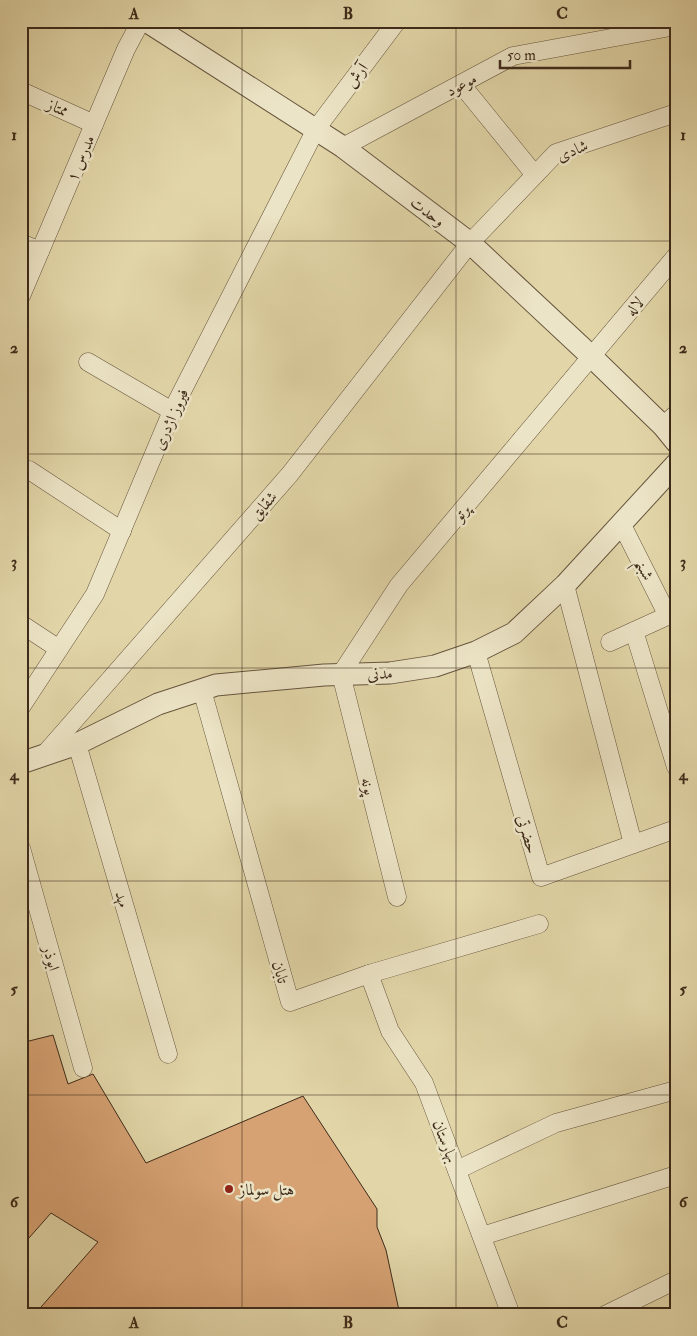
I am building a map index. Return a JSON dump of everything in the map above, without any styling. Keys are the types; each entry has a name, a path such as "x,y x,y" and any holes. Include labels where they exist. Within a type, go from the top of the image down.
{"street":[{"name":"مدرس ۱","path":"21,296 126,49 141,21"},
{"name":"وحدت","path":"146,21 344,147 470,243 592,357 669,420 676,442"},
{"name":"آرش","path":"316,130 397,21"},
{"name":"موعود","path":"344,147 513,56 631,28 676,26"},
{"path":"461,84 535,175"},
{"name":"ممتاز","path":"21,91 94,124"},
{"name":"شادی","path":"470,243 556,153 676,113"},
{"name":"فیروز اژدری","path":"21,706 95,594 172,411 316,130"},
{"path":"21,243 40,251"},
{"name":"شقایق","path":"43,756 290,474 470,243"},
{"name":"لاله","path":"592,357 676,256"},
{"name":"پرتو","path":"341,674 399,585 592,357"},
{"path":"88,362 172,411"},
{"name":"مدنی","path":"21,763 77,744 158,704 216,685 341,674 390,673 435,666 476,652 514,633 565,585 676,464"},
{"path":"29,470 122,531"},
{"name":"شبنم","path":"622,523 672,614"},
{"path":"565,585 633,844"},
{"path":"610,642 672,614"},
{"path":"21,624 59,649"},
{"path":"634,631 676,767"},
{"name":"حضرتی","path":"476,652 541,877 676,829"},
{"name":"پونه","path":"341,674 398,897"},
{"name":"تابان","path":"202,690 290,1002 369,974 539,924"},
{"name":"مهد","path":"77,744 168,1054"},
{"name":"ابوذر","path":"21,848 83,1068"},
{"name":"بهارستان","path":"369,974 390,1031 424,1083 511,1315"},
{"path":"457,1170 556,1123 676,1090"},
{"path":"482,1236 676,1175"},
{"path":"605,1315 676,1280"}],"building":[{"name":"هتل سولماز","path":"53,1035 68,1084 93,1074 146,1163 303,1096 377,1209 377,1227 386,1250 400,1315 34,1315 98,1242 51,1213 21,1247 21,1043"}],"place":[{"name":"هتل سولماز","path":"229,1189"}]}
